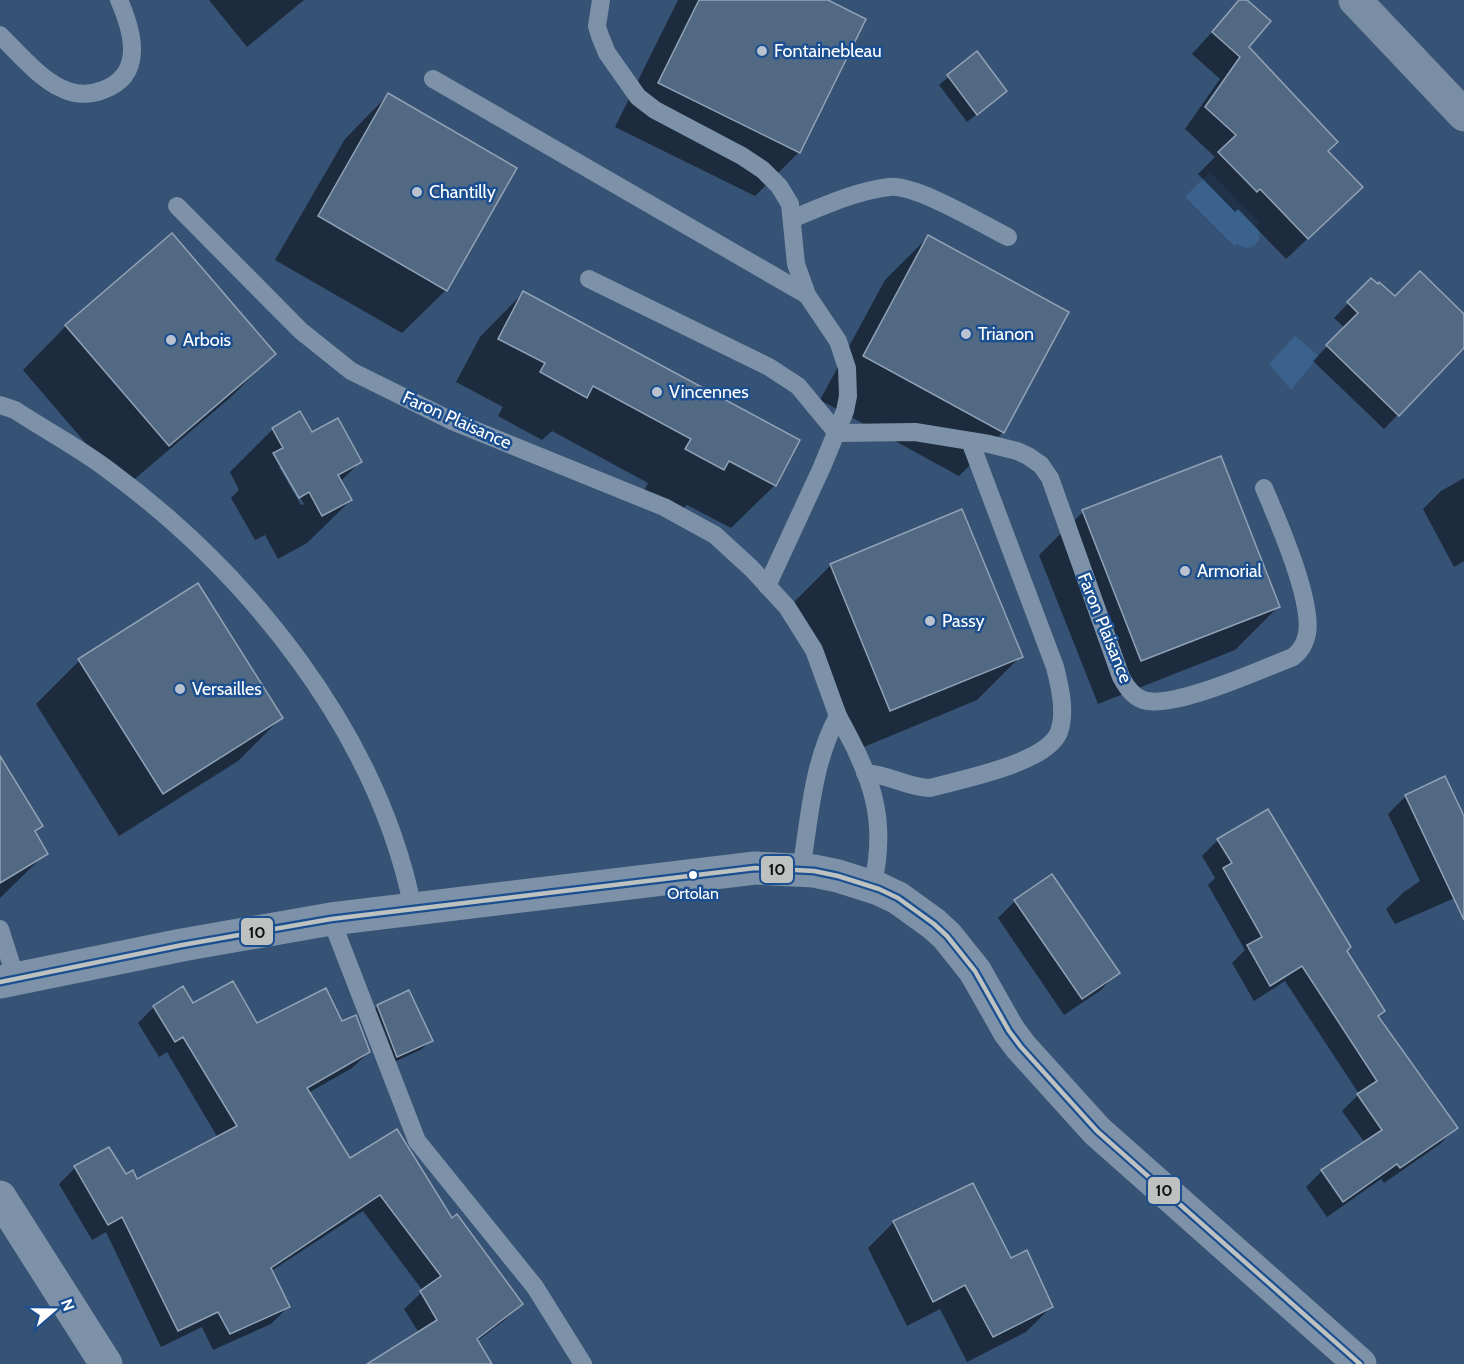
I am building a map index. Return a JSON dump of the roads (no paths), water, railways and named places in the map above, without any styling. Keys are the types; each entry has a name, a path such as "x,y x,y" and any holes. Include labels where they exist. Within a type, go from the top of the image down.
{"main road":[{"path":"1354,0 1464,115"}],"street":[{"path":"8,980 182,945 331,919 755,868 801,870 838,876 872,887 907,904 947,936 975,970 1009,1031 1021,1047 1097,1131 1360,1364"},
{"path":"0,1197 106,1364"}],"lane":[{"path":"0,35 60,88 73,93 97,93 119,84 127,75 131,64 131,36 128,20 119,0"},
{"path":"601,0 597,26 600,36 607,53 638,97 655,110 742,156 772,177 784,194 792,219 796,264 807,295 838,341 847,368 848,396 837,433 768,586"},
{"path":"434,79 807,295"},
{"path":"792,219 851,196 890,187 911,189 1008,237"},
{"name":"Faron Plaisance","path":"177,206 301,331 351,371 452,421 664,507 715,535 751,568 786,607 814,650 838,716 874,795 878,813 877,867 872,887"},
{"path":"589,279 769,367 798,386 837,433"},
{"path":"0,405 15,410 106,468 153,505 198,545 250,601 306,667 344,727 380,804 407,880 413,909"},
{"name":"Faron Plaisance","path":"837,433 915,432 1017,451 1034,459 1046,471 1121,676 1129,690 1136,696 1149,701 1158,702 1195,694 1293,657 1303,647 1307,632 1305,603 1289,550 1264,488"},
{"path":"865,773 896,778 921,788 930,788 995,771 1031,757 1043,751 1059,732 1061,704 1055,667 970,441"},
{"path":"801,870 816,771 838,716"},
{"path":"331,919 417,1141 535,1287 583,1364"},
{"path":"0,928 8,980"}],"water":[{"path":"1210,172 1259,223 1256,226 1260,232 1259,241 1249,248 1237,243 1234,246 1185,197"},
{"path":"1295,336 1319,356 1291,390 1269,364"}],"place":[{"name":"Fontainebleau","path":"762,51"},
{"name":"Chantilly","path":"417,192"},
{"name":"Trianon","path":"966,334"},
{"name":"Arbois","path":"171,340"},
{"name":"Vincennes","path":"657,392"},
{"name":"Armorial","path":"1185,571"},
{"name":"Passy","path":"930,621"},
{"name":"Versailles","path":"180,689"},
{"name":"Ortolan","path":"693,875"}]}
